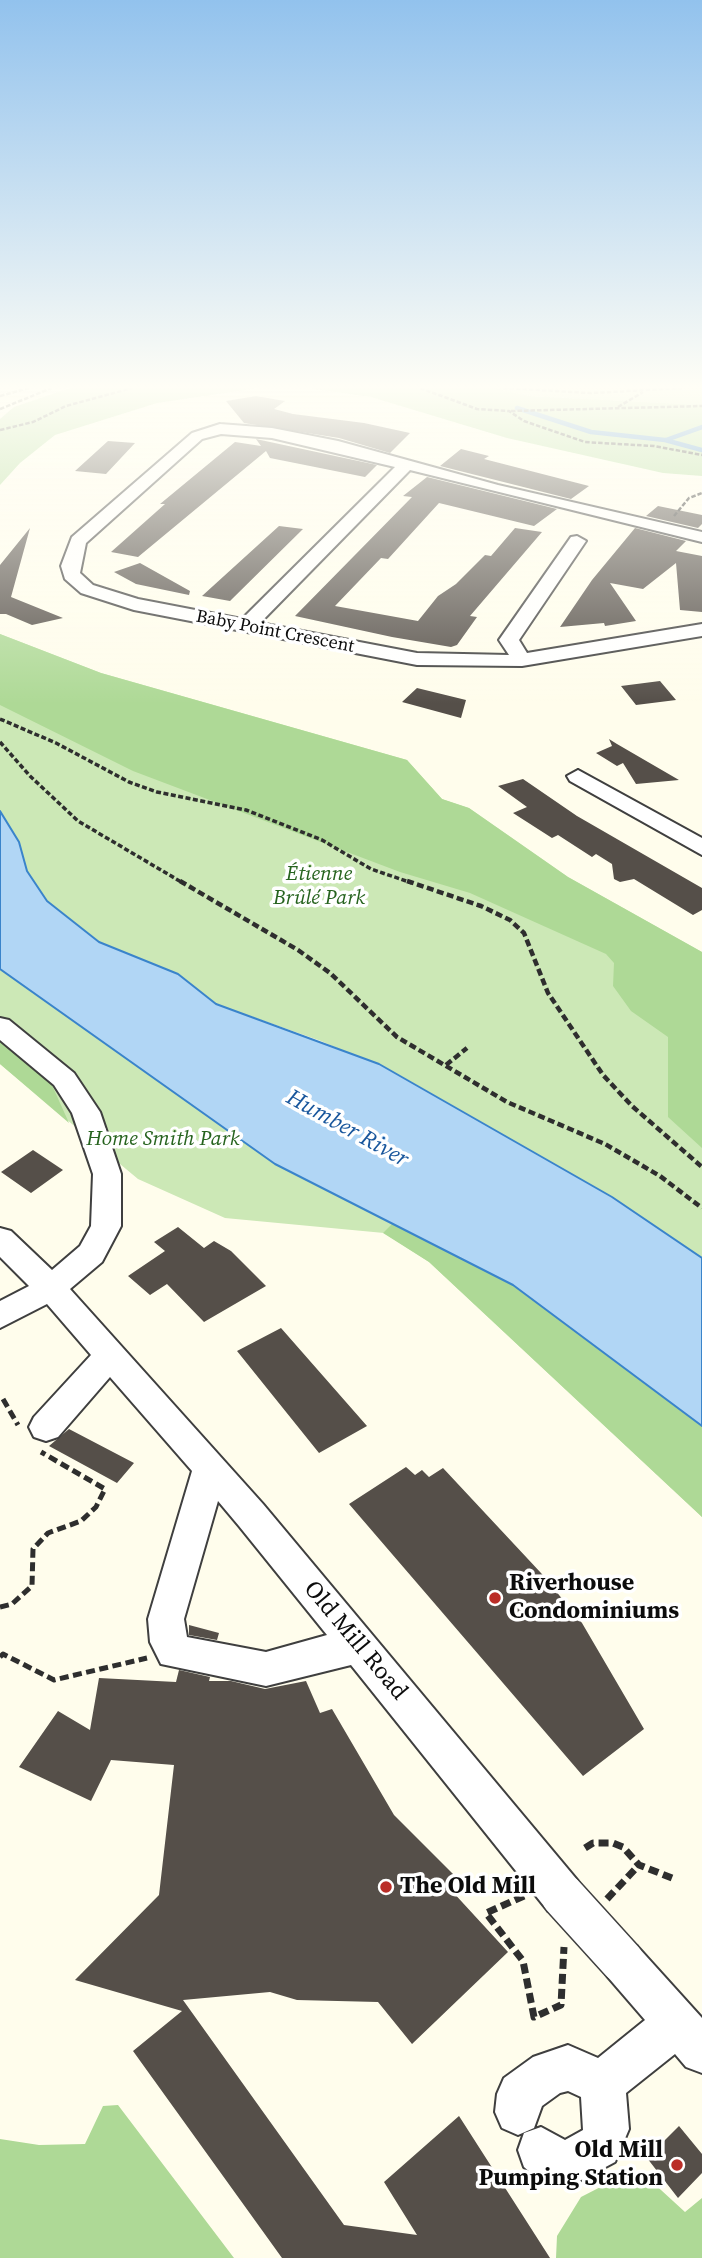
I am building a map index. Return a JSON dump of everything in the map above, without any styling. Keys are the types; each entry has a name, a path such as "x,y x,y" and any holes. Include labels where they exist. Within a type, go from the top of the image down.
{"street":[{"name":"Baby Point Crescent","path":"132,493 78,541 72,554 71,575 87,589 107,597 245,627 417,659 495,662 522,660 702,630"},
{"path":"245,627 378,493"},
{"path":"514,493 702,537"},
{"path":"522,660 509,640 578,541"},
{"path":"578,776 700,844"},
{"path":"0,1026 64,1079 86,1112 107,1174 108,1202 106,1226 91,1254 81,1266 51,1288 0,1316"},
{"name":"Old Mill Road","path":"0,1239 51,1288 210,1467 360,1647 566,1908 622,1961 689,2037"},
{"path":"35,1437 110,1356"},
{"path":"210,1467 166,1619 169,1642 174,1652 266,1670 331,1651 360,1647"},
{"path":"603,2083 689,2037"},
{"path":"518,2112 520,2094 549,2073 568,2068 603,2083"},
{"path":"541,2150 556,2163 570,2164 599,2146 606,2129 603,2083"}],"path":[{"path":"671,520 690,499 701,493"},
{"path":"0,719 56,743 129,782 157,792 246,810 322,840 371,869 506,917 524,933 548,993 603,1075 632,1106 702,1167"},
{"path":"0,741 30,776 78,821 298,950 330,972 386,1028 507,1102 605,1144 660,1177 702,1208"},
{"path":"446,1065 467,1048"},
{"path":"0,1606 12,1604 32,1586 33,1549 48,1533 80,1521 96,1507 106,1489 35,1437 3,1399"},
{"path":"0,1657 3,1654 54,1680 174,1652"},
{"path":"585,1848 593,1843 613,1843 623,1847 639,1866 672,1878"},
{"path":"566,1908 561,2005 534,2017 523,1961 486,1913 566,1908 639,1866"}],"green space":[{"name":"Étienne Brûlé Park","path":"0,634 101,673 407,760 442,799 469,808 568,877 702,952 702,1258 612,1197 401,1076 321,1041 216,1004 188,981 100,942 47,901 27,871 19,842 0,811"},
{"path":"0,634 101,673 407,760 442,799 469,808 568,877 702,952 702,1148 668,1117 668,1037 631,1011 613,986 614,963 606,954 470,893 400,872 133,771 0,705"},
{"name":"Home Smith Park","path":"0,969 275,1164 315,1182 426,1241 702,1426 702,1517 429,1262 384,1233 225,1218 138,1179 0,1064"},
{"path":"0,1034 51,1083 69,1123 0,1064"},
{"path":"392,1224 513,1285 702,1426 702,1517 429,1262 383,1233"},
{"path":"118,2105 234,2258 0,2258 0,2139 39,2145 85,2144 103,2106"},
{"path":"620,2177 649,2179 685,2212 702,2198 702,2258 556,2258 557,2236 581,2197"}],"water":[{"name":"Humber River","path":"0,811 19,842 27,871 47,901 99,942 178,974 216,1004 379,1064 612,1197 702,1258 702,1426 513,1285 275,1164 0,969"}],"building":[{"path":"173,493 215,493 138,557 111,552 165,504 160,504"},
{"path":"406,493 494,493 557,509 534,526 439,503 388,559 381,558 335,606 418,621 438,596 456,584 485,555 491,556 515,528 542,532 470,616 477,617 457,645 451,647 392,637 295,616 412,497 403,496"},
{"path":"549,493 579,493 571,499"},
{"path":"658,506 702,515 702,524 698,528 646,516"},
{"path":"279,526 303,529 230,601 202,596"},
{"path":"30,528 11,597 63,618 32,625 0,614 0,565"},
{"path":"635,528 686,541 676,551 702,556 702,612 680,610 676,563 643,589 610,583 636,621 605,626 604,623 560,627 592,580"},
{"path":"140,563 190,591 189,595 136,584 114,572"},
{"path":"660,681 676,700 636,705 621,686"},
{"path":"417,688 466,700 461,718 402,702"},
{"path":"609,739 679,780 636,784 623,763 617,766 596,753 612,746"},
{"path":"523,779 577,816 702,888 702,910 693,915 634,879 620,882 614,879 612,864 596,854 592,857 558,835 552,838 513,813 527,807 498,786"},
{"path":"33,1150 63,1170 31,1193 1,1172"},
{"path":"178,1227 204,1248 214,1241 231,1251 266,1286 204,1322 167,1284 150,1295 128,1276 165,1251 154,1242"},
{"path":"281,1328 367,1426 319,1453 237,1351"},
{"path":"69,1429 134,1463 117,1483 49,1446"},
{"name":"Riverhouse Condominiums","path":"406,1467 415,1475 422,1470 429,1477 443,1468 541,1573 582,1623 644,1729 583,1776 349,1504"},
{"path":"189,1625 219,1633 217,1640 189,1635"},
{"path":"179,1670 210,1677 209,1681 231,1681 265,1689 306,1681 320,1713 332,1709 394,1815 461,1882 451,1890 508,1952 412,2044 378,2002 297,2000 270,1992 183,2000 344,2225 417,2235 384,2182 459,2116 550,2258 282,2258 133,2051 182,2011 75,1980 159,1895 174,1765 111,1760 91,1801 19,1767 58,1711 90,1730 99,1678 176,1682"},
{"name":"Old Mill Pumping Station","path":"679,2126 702,2154 702,2173 678,2198 647,2158"}],"place":[{"name":"Riverhouse Condominiums","path":"495,1598"},
{"name":"The Old Mill","path":"386,1887"},
{"name":"Old Mill Pumping Station","path":"677,2165"}]}
